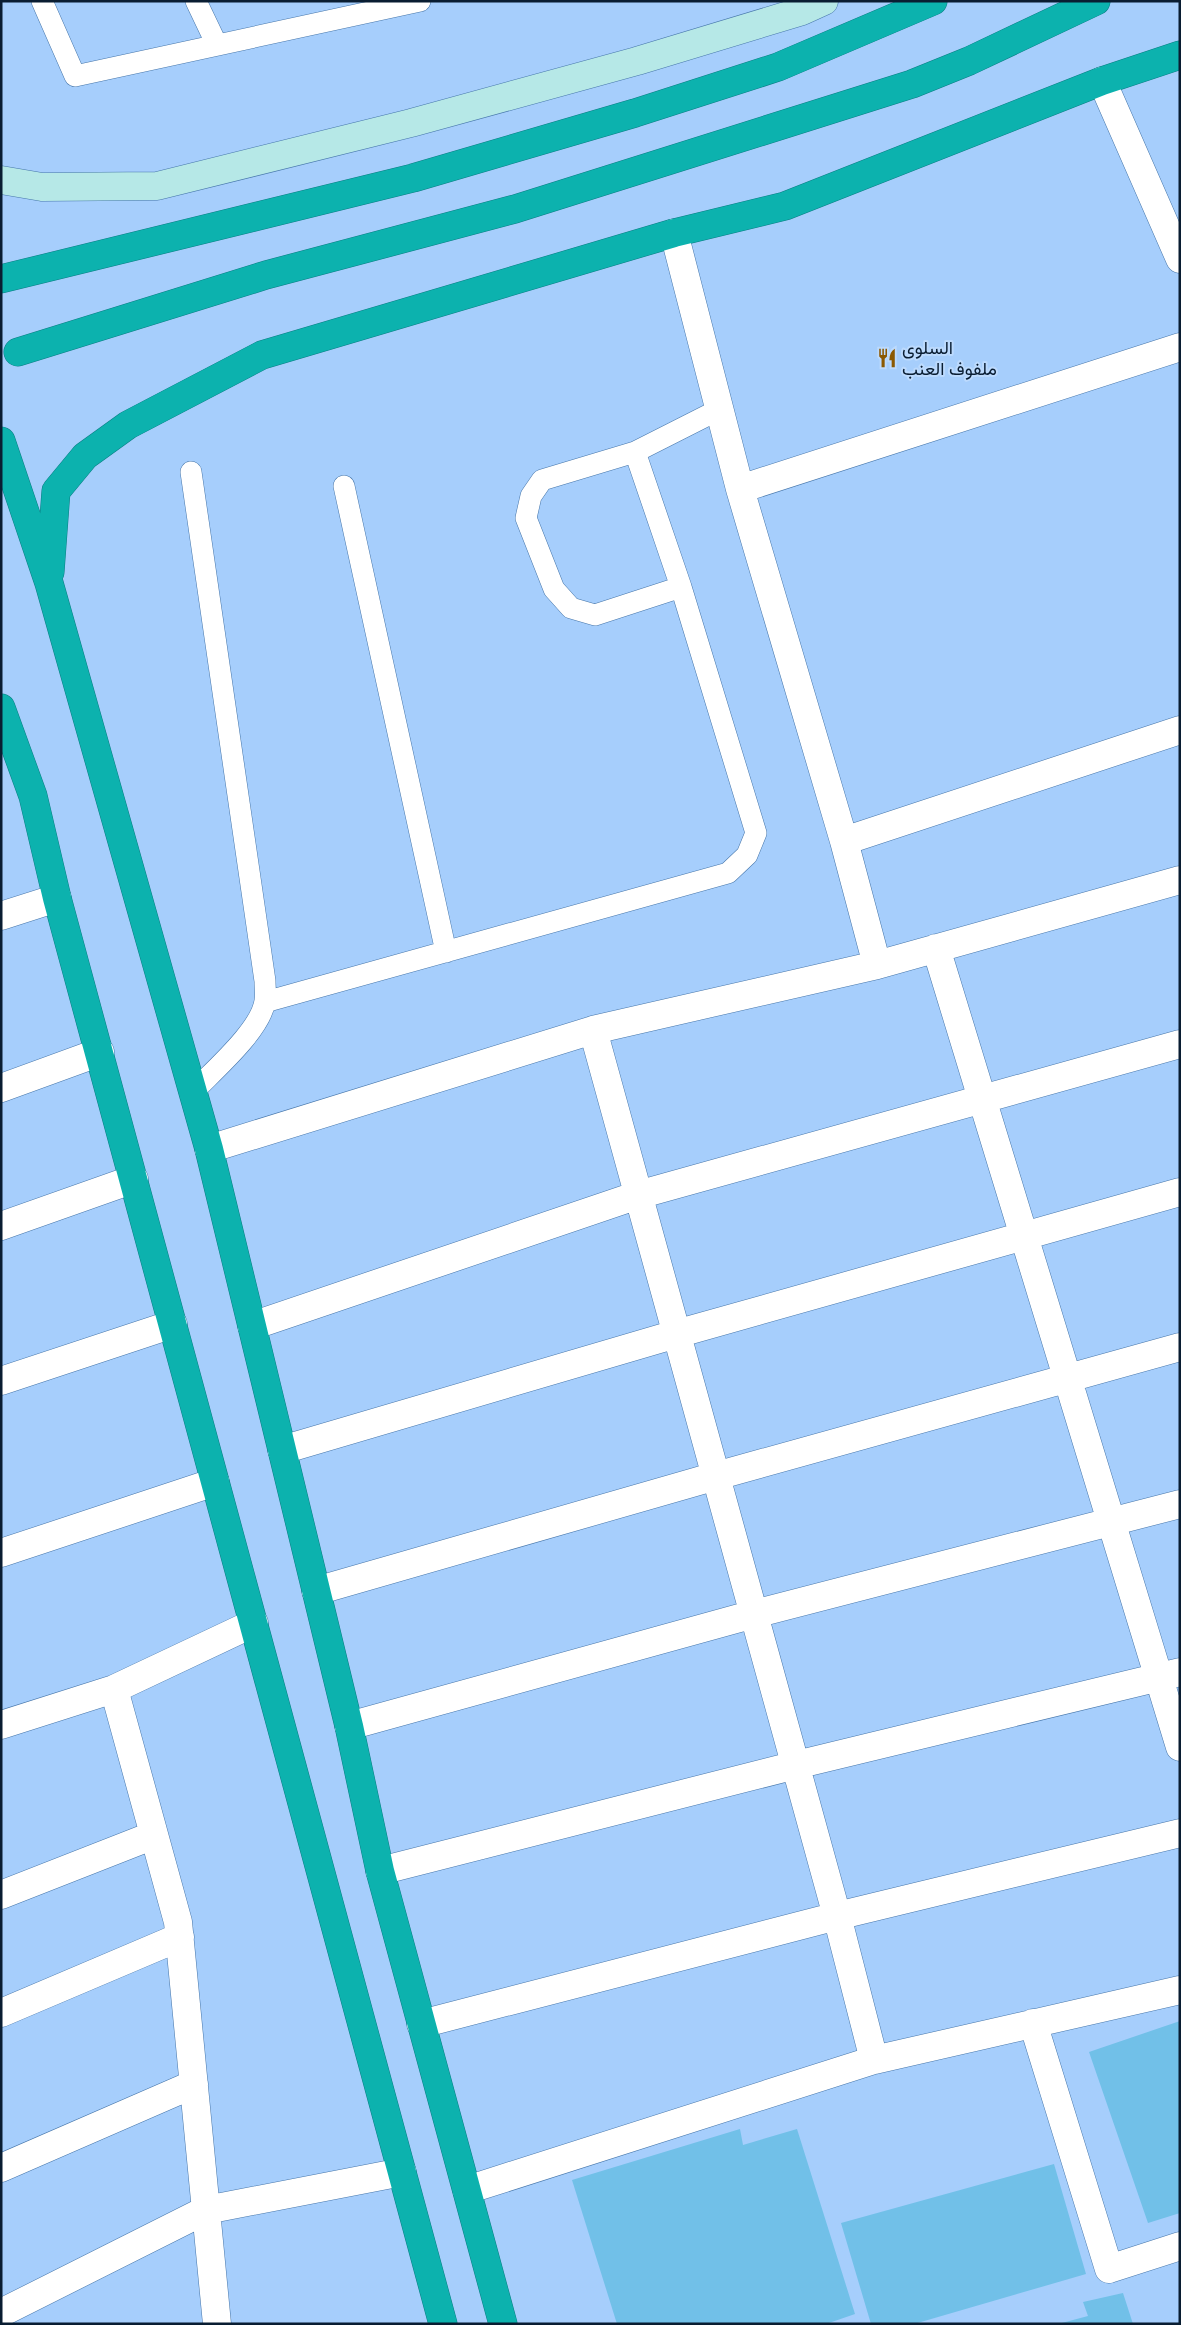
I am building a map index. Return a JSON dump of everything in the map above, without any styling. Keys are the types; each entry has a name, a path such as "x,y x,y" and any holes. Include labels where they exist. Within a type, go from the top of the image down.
{"highway":[{"path":"1,279 413,178 635,113 778,67 933,1"},
{"path":"18,352 266,275 515,209 912,84 969,60 1096,1"},
{"path":"49,584 56,491 85,456 128,426 262,355 674,233 785,206 1102,82 1180,54"},
{"path":"1,441 49,584 209,1148 349,1726 380,1871 503,2324"},
{"path":"1,708 33,796 57,898 443,2324"},
{"path":"1,745 33,796"}],"main road":[{"path":"1,180 42,187 157,186 411,123 637,61 802,11 824,1"}],"street":[{"path":"1102,82 1180,259"},
{"path":"674,233 718,410 844,841 877,965"},
{"path":"740,489 1180,347"},
{"path":"844,841 1180,730"},
{"path":"209,1148 593,1030 877,965 1180,880"},
{"path":"1,916 57,898"},
{"path":"936,948 1111,1522 1169,1674 1180,1748"},
{"path":"593,1030 796,1765 874,2060"},
{"path":"252,1326 638,1195 1180,1044"},
{"path":"1,1088 100,1052"},
{"path":"1,1226 134,1179"},
{"path":"282,1450 676,1334 1180,1192"},
{"path":"1,1381 173,1324"},
{"path":"316,1591 716,1476 1180,1347"},
{"path":"1,1553 215,1482"},
{"path":"349,1726 754,1614 1180,1504"},
{"path":"1,1725 114,1688 254,1623"},
{"path":"380,1871 796,1765 1169,1674"},
{"path":"114,1688 178,1922 217,2324"},
{"path":"421,2024 837,1916 1180,1832"},
{"path":"1,1895 154,1835"},
{"path":"1,2013 180,1937"},
{"path":"467,2190 874,2060 1180,1990"},
{"path":"1034,2024 1109,2269 1180,2246"},
{"path":"1,2168 194,2084"},
{"path":"1,2313 206,2210 402,2172"}],"lane":[{"path":"42,1 74,76 420,1"},
{"path":"196,1 217,45"},
{"path":"681,587 595,615 571,608 554,589 526,518 531,496 542,480 636,452 718,410"},
{"path":"265,1002 728,873 746,855 756,833 681,587 636,452"},
{"path":"191,472 265,981 265,1002 253,1027 238,1046 193,1092"},
{"path":"344,486 446,952"}],"building":[{"path":"1180,2021 1180,2213 1148,2223 1089,2052"},
{"path":"740,2129 743,2145 797,2129 855,2314 826,2324 617,2324 572,2180"},
{"path":"1054,2164 1086,2274 914,2324 871,2324 841,2223"},
{"path":"1123,2293 1133,2324 1058,2324 1088,2316 1083,2302"}],"place":[{"name":"السلوى ملفوف العنب","path":"887,358"}]}
